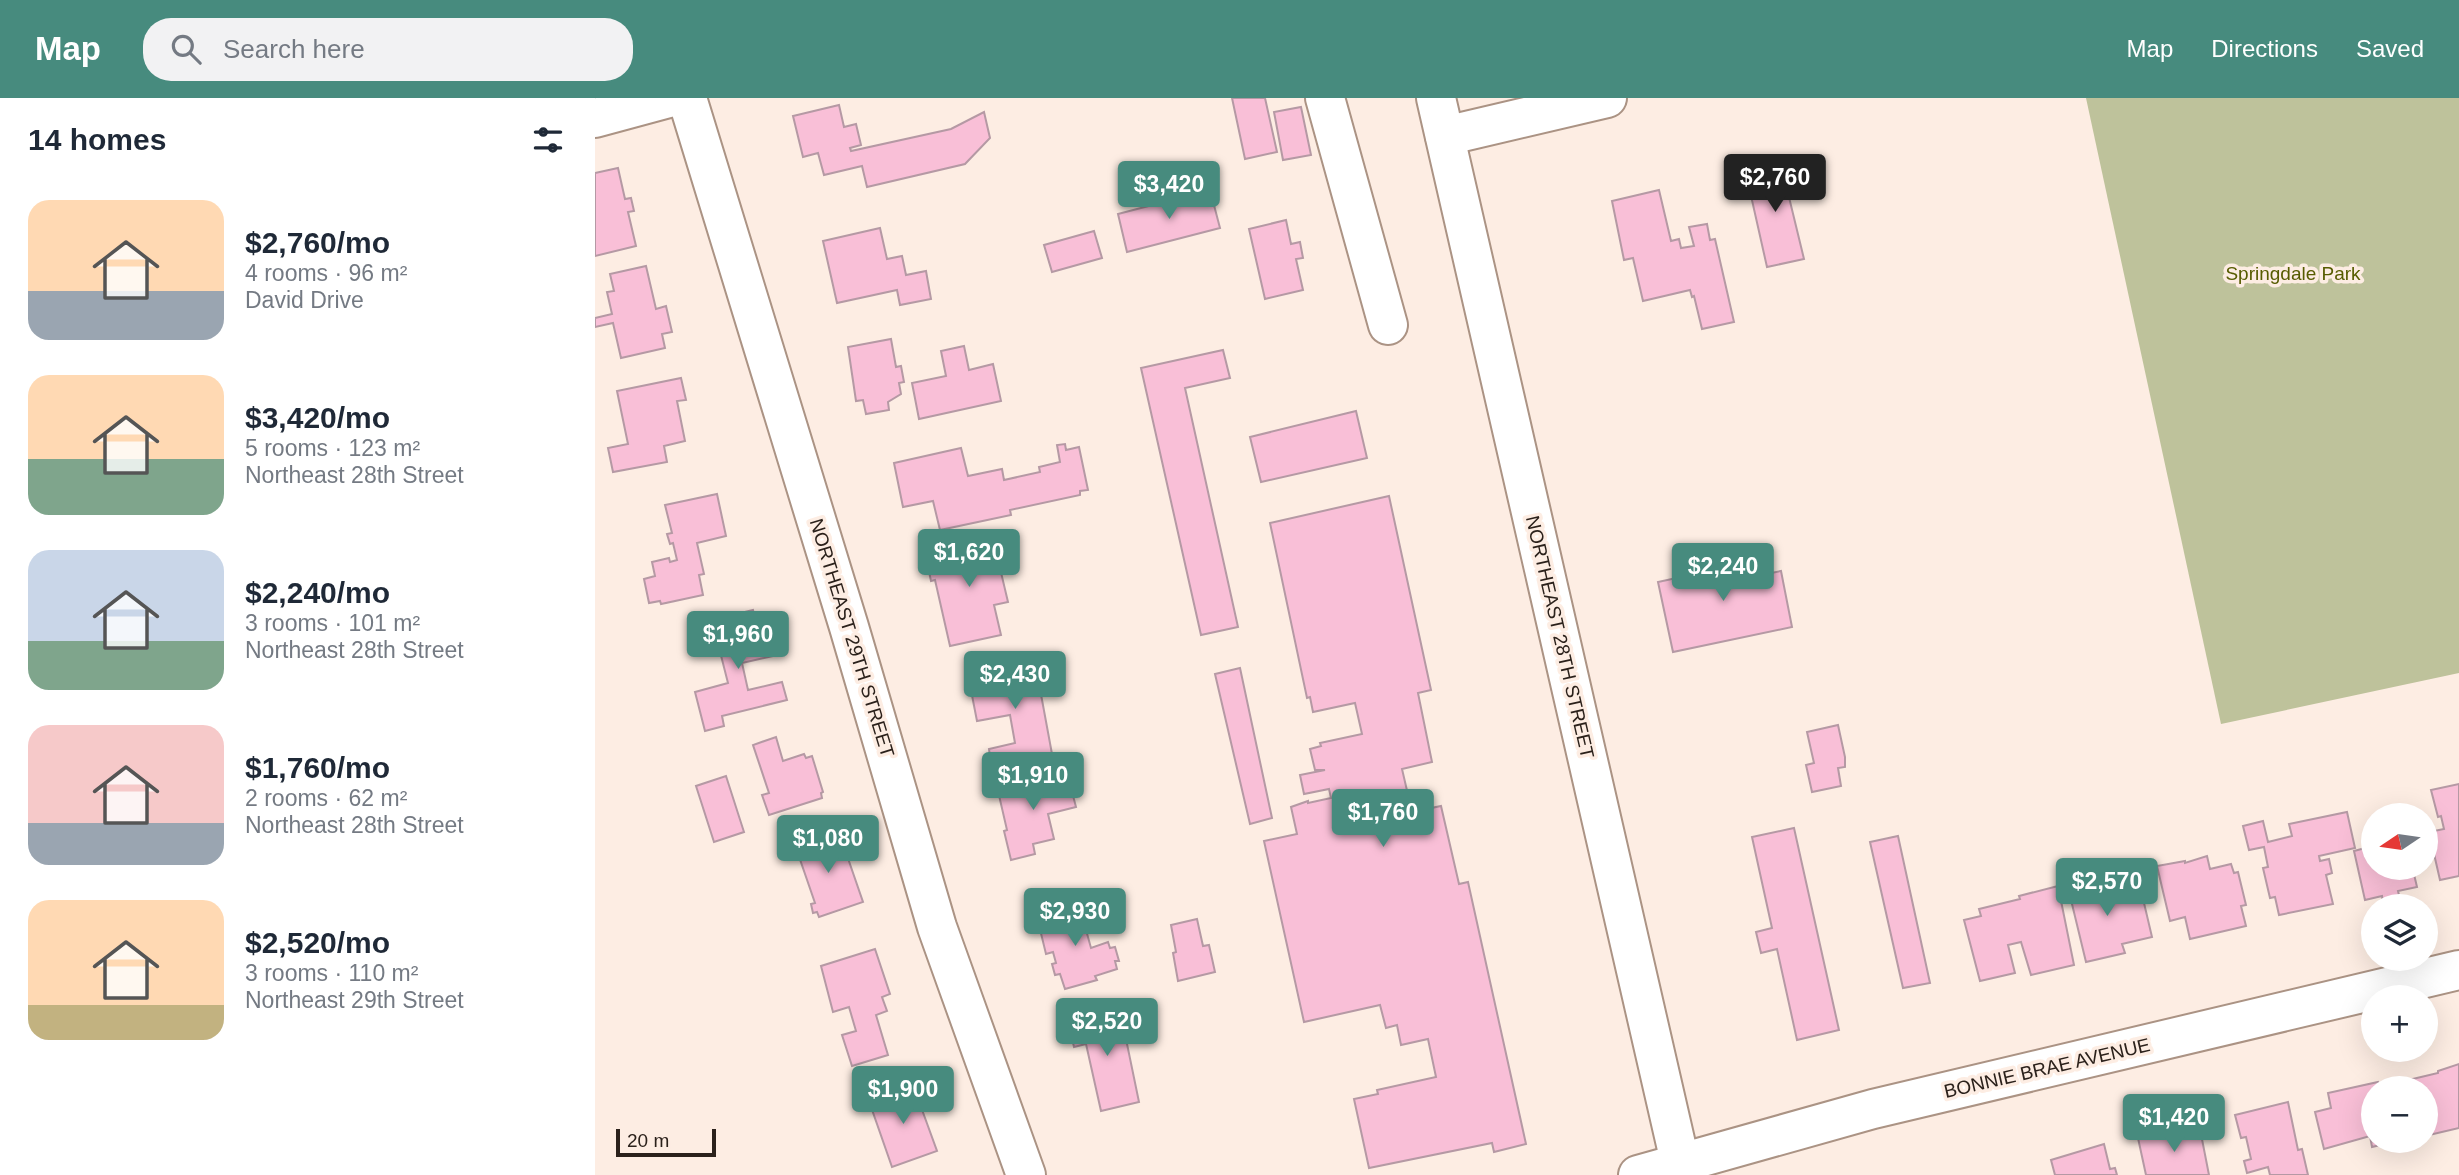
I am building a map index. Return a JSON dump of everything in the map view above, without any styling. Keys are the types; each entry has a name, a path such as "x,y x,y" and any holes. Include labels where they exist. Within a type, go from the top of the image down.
{"street":[{"path":"595,118 669,98"},
{"name":"NORTHEAST 29TH STREET","path":"687,98 849,627 937,927 1026,1175"},
{"path":"1325,98 1388,325"},
{"name":"NORTHEAST 28TH STREET","path":"1437,98 1681,1169"},
{"path":"1445,136 1607,98"},
{"name":"BONNIE BRAE AVENUE","path":"1638,1175 1681,1169 1886,1106 2459,970"}],"green space":[{"name":"Springdale Park","path":"2086,98 2459,98 2459,673 2221,724"}],"building":[{"path":"1232,98 1265,98 1277,152 1245,159"},
{"path":"839,105 844,127 856,124 861,145 850,148 851,151 951,129 984,112 990,138 965,164 867,187 862,166 824,175 818,153 803,157 793,116"},
{"path":"1301,107 1311,155 1283,160 1274,112"},
{"path":"1779,156 1804,259 1767,267 1747,178 1754,176 1753,170 1758,169 1757,162"},
{"path":"618,168 625,199 631,198 634,211 628,212 636,246 595,256 595,173"},
{"path":"1210,190 1220,228 1127,252 1118,214"},
{"path":"1659,190 1671,241 1679,239 1681,248 1694,246 1689,227 1707,224 1710,240 1715,239 1734,322 1702,329 1690,290 1643,301 1633,258 1624,260 1612,201"},
{"path":"1286,220 1291,244 1300,242 1303,258 1296,259 1303,290 1265,299 1249,229"},
{"path":"880,228 887,259 902,256 906,275 926,271 931,299 900,305 897,290 837,303 823,241"},
{"path":"1094,231 1102,258 1052,272 1044,245"},
{"path":"646,266 656,309 666,306 672,332 662,334 665,348 621,358 613,323 595,327 595,318 612,314 607,292 614,291 610,274"},
{"path":"891,339 896,367 901,366 904,382 899,383 901,394 888,402 889,410 866,414 863,400 856,401 848,347"},
{"path":"964,346 969,370 993,364 1001,401 919,419 912,383 946,376 941,351"},
{"path":"1223,350 1230,378 1185,388 1238,627 1201,635 1141,368"},
{"path":"681,378 686,400 677,401 685,441 664,446 667,462 613,472 608,448 628,444 617,391"},
{"path":"1356,411 1367,458 1261,482 1250,437"},
{"path":"1065,444 1066,450 1079,447 1088,490 1080,491 1080,495 1010,510 1011,515 940,530 933,501 903,507 894,463 961,448 968,476 1002,469 1004,480 1040,472 1039,467 1060,462 1057,445"},
{"path":"717,494 726,536 697,543 704,574 699,575 703,595 661,604 660,601 649,603 644,579 655,576 652,562 669,558 670,562 677,560 673,543 670,544 667,534 672,533 665,505"},
{"path":"1389,496 1431,690 1418,693 1432,762 1402,769 1412,812 1441,806 1459,884 1468,882 1526,1144 1494,1152 1492,1143 1369,1168 1354,1099 1378,1094 1377,1090 1436,1077 1428,1039 1401,1045 1397,1025 1386,1028 1380,1005 1304,1022 1264,841 1297,834 1291,807 1308,801 1331,798 1329,789 1304,794 1300,775 1325,770 1315,770 1310,749 1321,746 1320,743 1362,734 1355,703 1313,712 1310,697 1307,698 1270,523"},
{"path":"997,537 1002,563 999,564 1008,602 994,605 1001,635 950,646 935,580 931,581 925,553"},
{"path":"1746,552 1751,577 1781,571 1792,627 1673,652 1658,582 1695,574 1693,564"},
{"path":"753,610 759,636 768,634 773,656 742,663 748,690 782,682 787,700 722,716 724,726 705,731 695,692 728,683 712,620"},
{"path":"1045,664 1050,687 1040,689 1052,754 991,764 989,749 1015,743 1010,715 977,721 969,680"},
{"path":"1240,668 1272,818 1250,824 1215,674"},
{"path":"1838,725 1845,757 1845,767 1838,768 1841,786 1812,792 1806,765 1814,763 1807,732"},
{"path":"776,737 783,761 804,754 806,758 812,756 823,792 822,798 769,815 762,795 769,793 753,745"},
{"path":"1067,773 1076,807 1048,814 1054,839 1033,844 1035,854 1011,860 998,791"},
{"path":"726,776 744,832 714,842 696,786"},
{"path":"2459,784 2459,876 2440,880 2438,830 2444,829 2441,816 2438,817 2438,803 2434,803 2431,790"},
{"path":"2347,812 2355,848 2319,856 2320,861 2329,859 2332,873 2326,875 2333,904 2279,915 2275,897 2270,898 2263,868 2268,867 2264,847 2249,850 2243,826 2263,821 2268,842 2292,836 2289,824"},
{"path":"1794,828 1839,1030 1797,1040 1777,949 1761,953 1756,932 1772,928 1752,837"},
{"path":"815,831 822,848 842,841 863,902 819,917 817,912 813,913 811,904 815,903 793,839"},
{"path":"1898,836 1930,983 1903,988 1870,842"},
{"path":"2361,849 2361,880 2415,880 2417,887 2398,891 2399,894 2364,894 2354,851"},
{"path":"2207,856 2210,869 2231,864 2234,873 2238,872 2246,905 2241,906 2246,926 2190,939 2185,917 2170,921 2157,866 2185,863"},
{"path":"2086,870 2093,897 2140,886 2152,937 2122,944 2125,953 2086,962 2065,875"},
{"path":"2058,886 2074,965 2031,975 2021,942 2008,945 2015,973 1980,981 1964,920 1981,916 1979,909"},
{"path":"1078,901 1091,948 1108,942 1110,948 1115,947 1119,961 1115,961 1117,969 1095,976 1097,980 1065,989 1060,974 1055,975 1053,952 1046,954 1038,921 1054,916 1052,911 1059,907"},
{"path":"1197,919 1203,946 1209,945 1215,972 1178,981 1171,925"},
{"path":"875,949 890,994 882,997 887,1011 876,1015 888,1055 852,1066 842,1035 856,1031 849,1007 833,1012 821,966"},
{"path":"1120,1010 1139,1102 1101,1111 1086,1044 1074,1047 1068,1021"},
{"path":"2459,1064 2459,1128 2438,1133 2438,1076 2425,1076"},
{"path":"913,1085 937,1151 892,1167 869,1101"},
{"path":"2361,1086 2361,1139 2324,1149 2315,1112 2331,1108 2328,1093"},
{"path":"2288,1102 2298,1150 2302,1149 2308,1175 2270,1175 2268,1167 2247,1173 2244,1161 2251,1159 2246,1137 2241,1138 2235,1115"},
{"path":"2200,1129 2209,1175 2146,1175 2138,1138"},
{"path":"2104,1144 2110,1169 2115,1168 2117,1175 2055,1175 2051,1160"}]}
